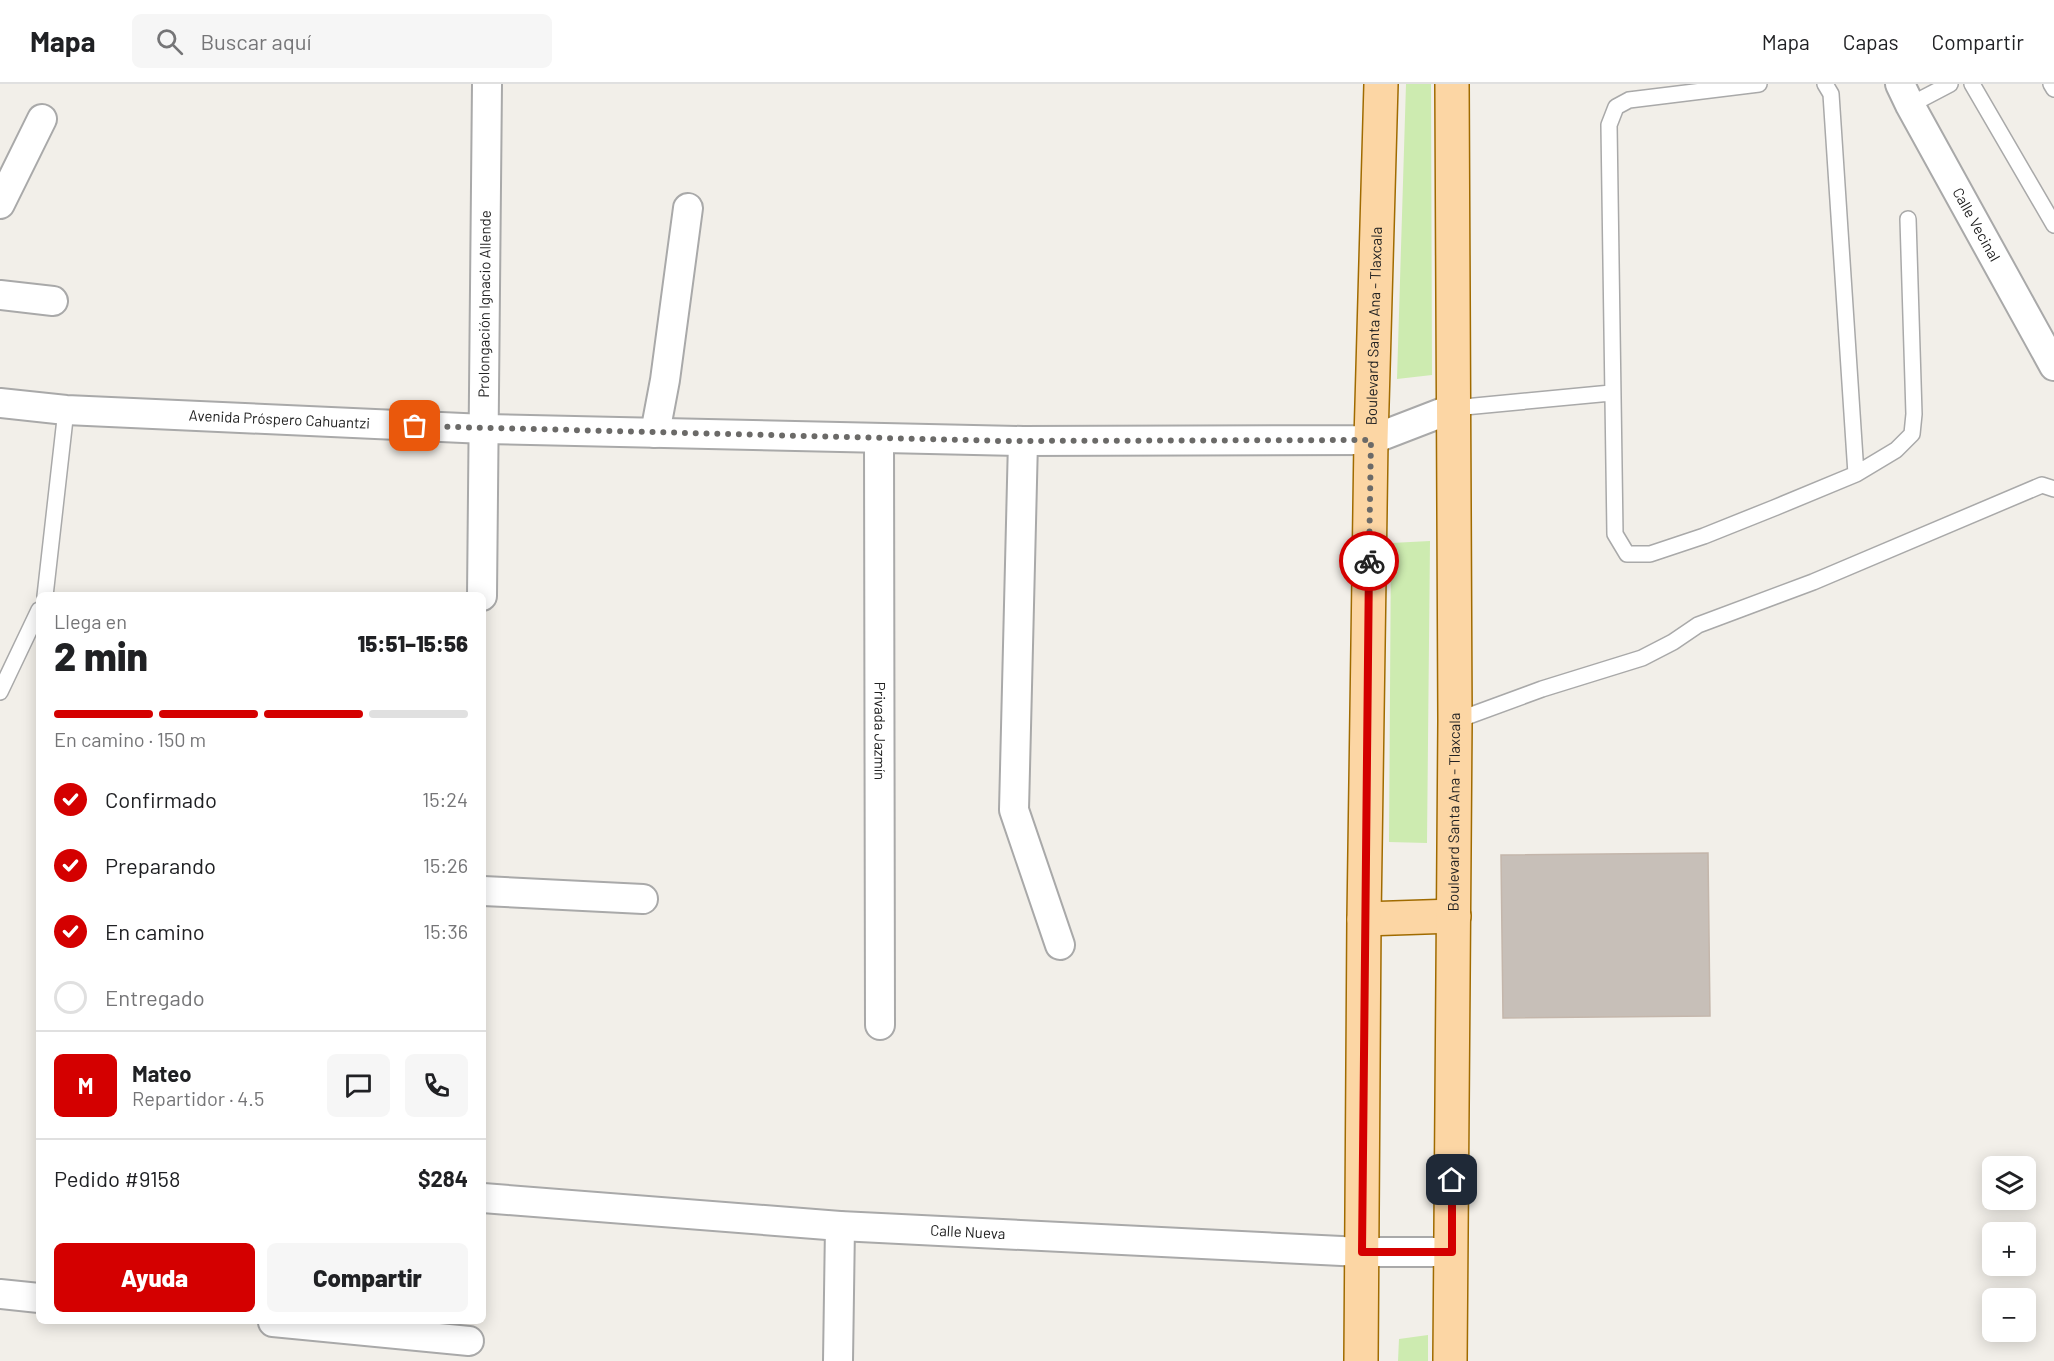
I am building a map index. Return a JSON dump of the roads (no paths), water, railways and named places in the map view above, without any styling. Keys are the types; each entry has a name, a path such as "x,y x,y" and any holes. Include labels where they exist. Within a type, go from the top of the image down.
{"main road":[{"name":"Boulevard Santa Ana - Tlaxcala","path":"1361,1361 1371,440 1381,84"},
{"name":"Boulevard Santa Ana - Tlaxcala","path":"1450,1361 1455,721 1452,84"},
{"path":"1364,919 1454,916"}],"street":[{"name":"Prolongación Ignacio Allende","path":"482,592 487,84"},
{"name":"Calle Vecinal","path":"1905,94 2054,366"},
{"path":"0,204 42,119"},
{"path":"655,433 665,380 688,208"},
{"path":"0,295 53,301"},
{"name":"Avenida Próspero Cahuantzi","path":"0,403 66,411 485,429 1023,441 1371,440 1454,408"},
{"name":"Privada Jazmín","path":"879,438 880,1025"},
{"path":"1023,441 1014,810 1060,945"},
{"path":"486,891 643,898"},
{"name":"Calle Nueva","path":"486,1198 840,1226 1362,1252 1452,1252"},
{"path":"838,1361 840,1226"},
{"path":"0,1294 36,1298"},
{"path":"294,1324 469,1341"}],"lane":[{"path":"1758,84 1629,100 1616,106 1609,125 1611,393 1615,534 1627,554 1650,554 1704,536 1856,474 1896,450 1912,434 1914,414 1908,219"},
{"path":"1825,84 1831,94 1856,474"},
{"path":"1905,94 1950,84"},
{"path":"1972,84 2054,225"},
{"path":"2051,84 2054,89"},
{"path":"1454,408 1611,393"},
{"path":"45,592 66,411"},
{"path":"1455,721 1542,689 1642,658 1673,642 1698,625 1813,582 2042,485 2054,489"},
{"path":"0,692 36,616"}]}
